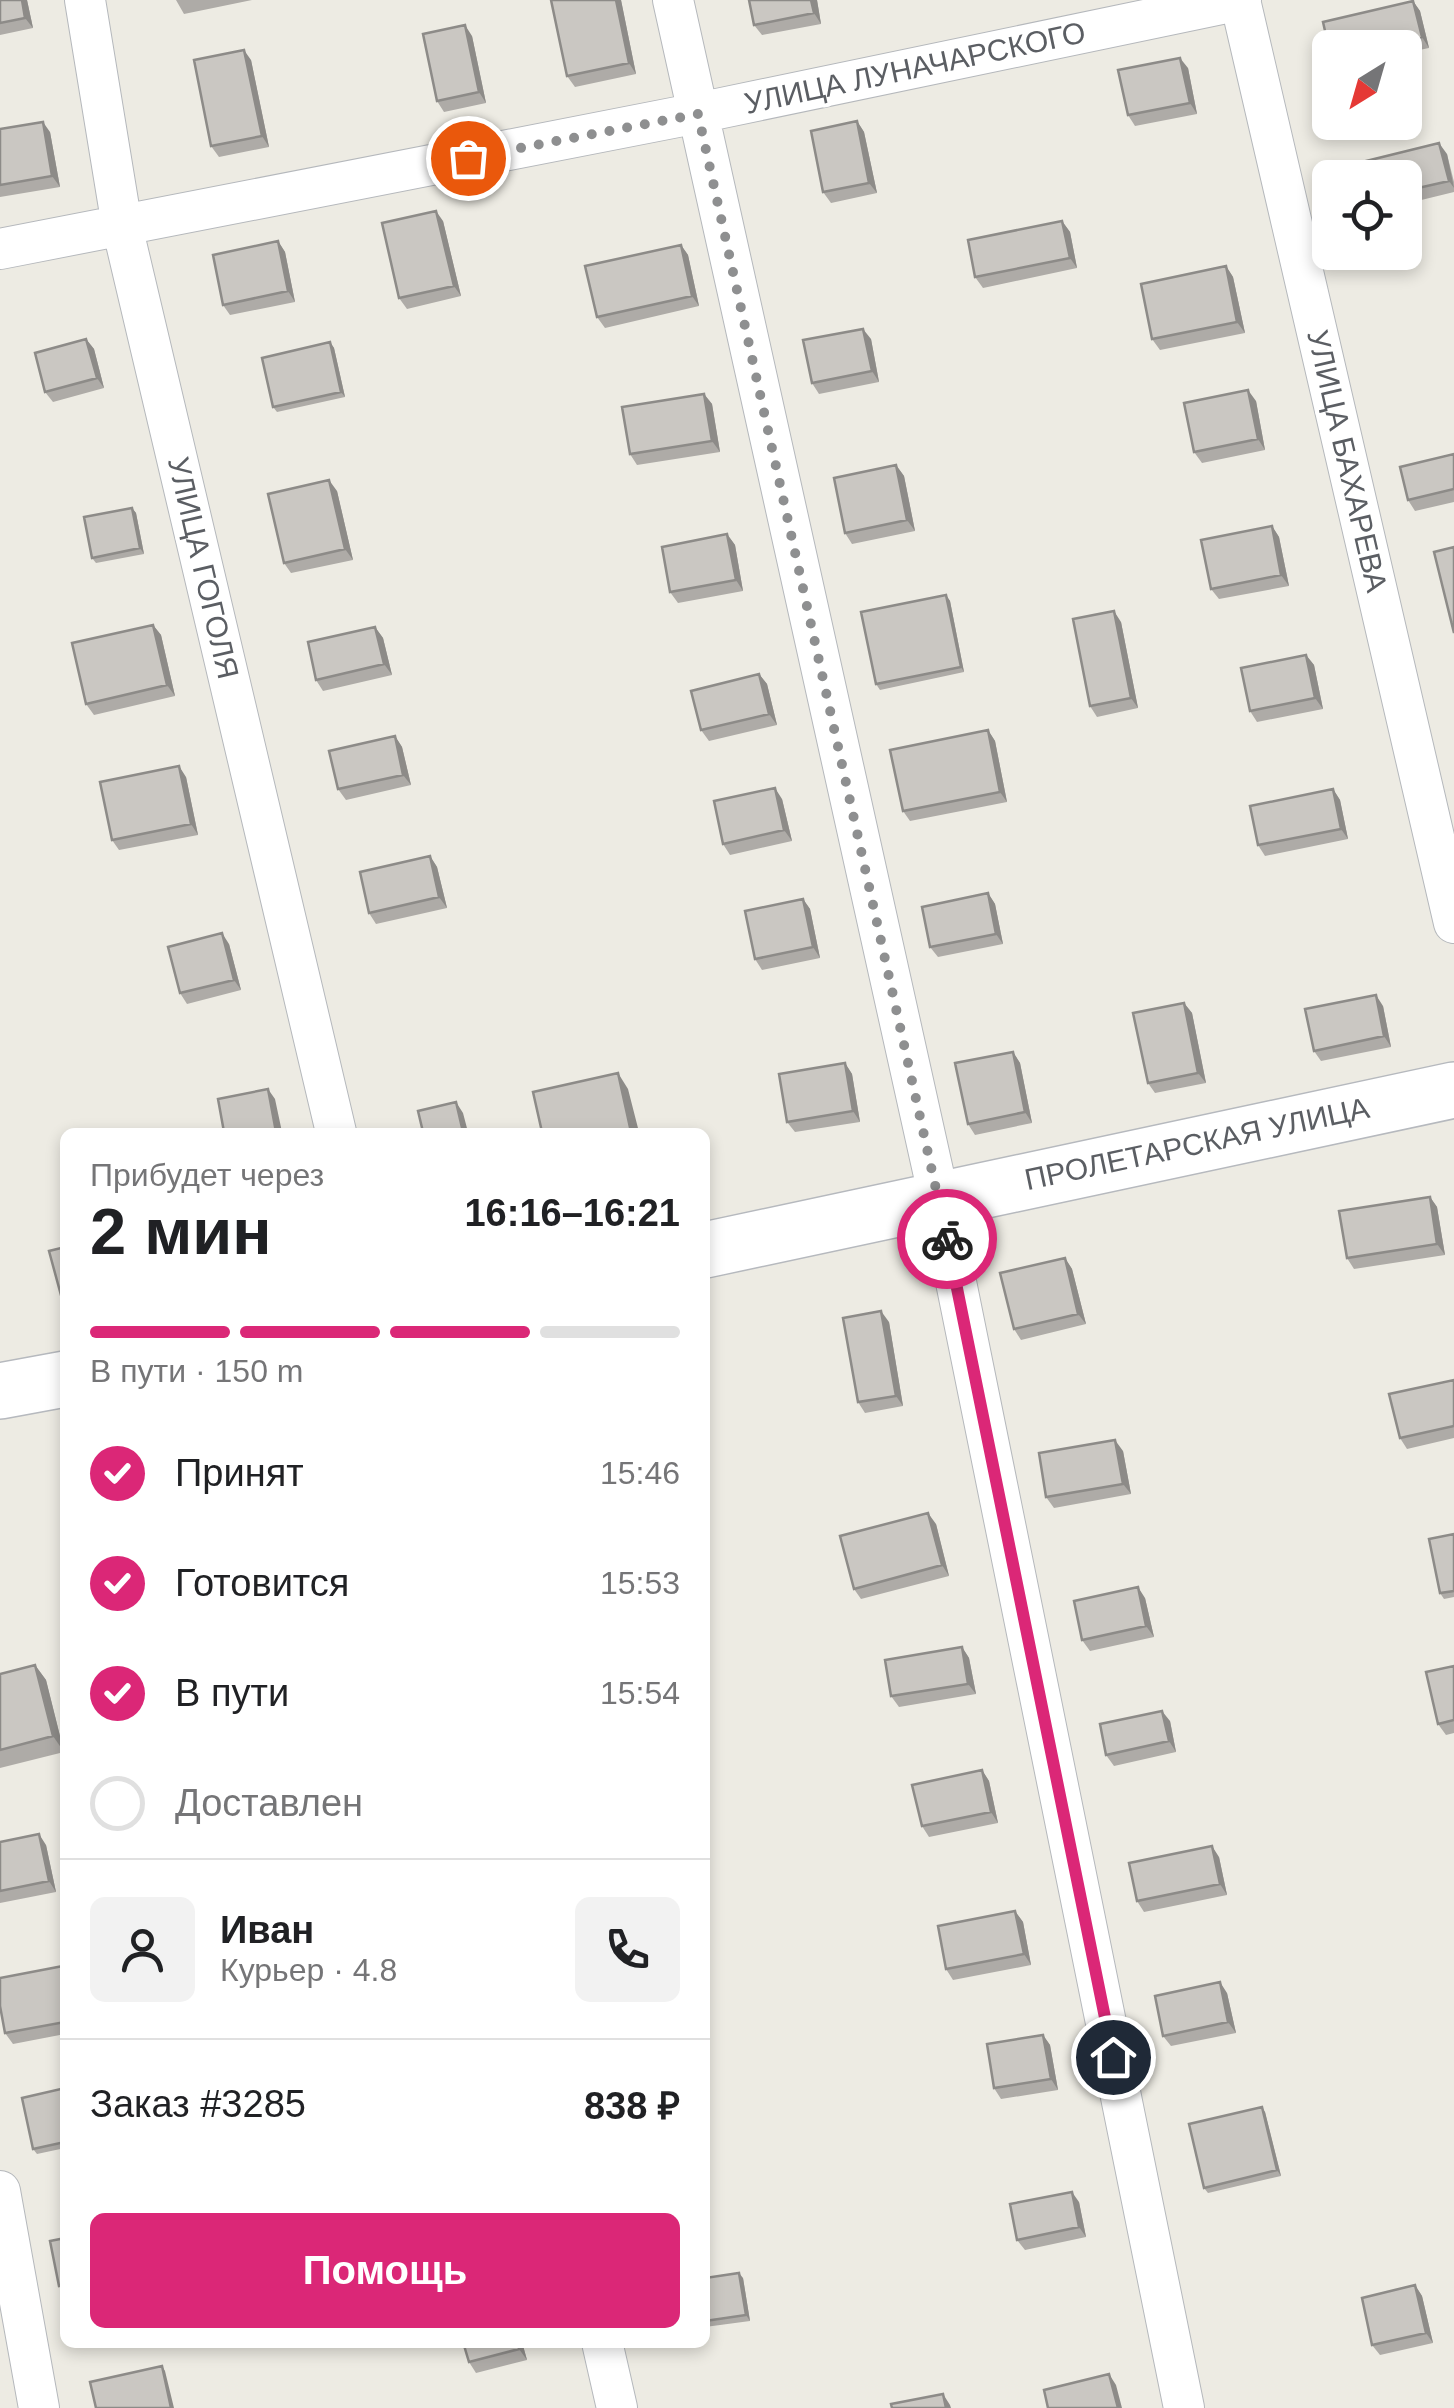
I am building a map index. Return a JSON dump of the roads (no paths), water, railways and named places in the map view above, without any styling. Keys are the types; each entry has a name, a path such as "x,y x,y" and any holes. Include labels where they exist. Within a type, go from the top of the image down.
{"main road":[{"name":"ПРОЛЕТАРСКАЯ УЛИЦА","path":"710,1249 1454,1090"},
{"path":"0,1391 60,1380"}],"street":[{"name":"УЛИЦА ГОГОЛЯ","path":"86,0 122,226 335,1128"},
{"path":"673,0 938,1198 1184,2408"},
{"name":"УЛИЦА ЛУНАЧАРСКОГО","path":"0,249 698,114 1240,0"},
{"name":"УЛИЦА БАХАРЕВА","path":"1240,0 1454,922"},
{"path":"0,2191 39,2408"},
{"path":"603,2348 616,2408"}]}
